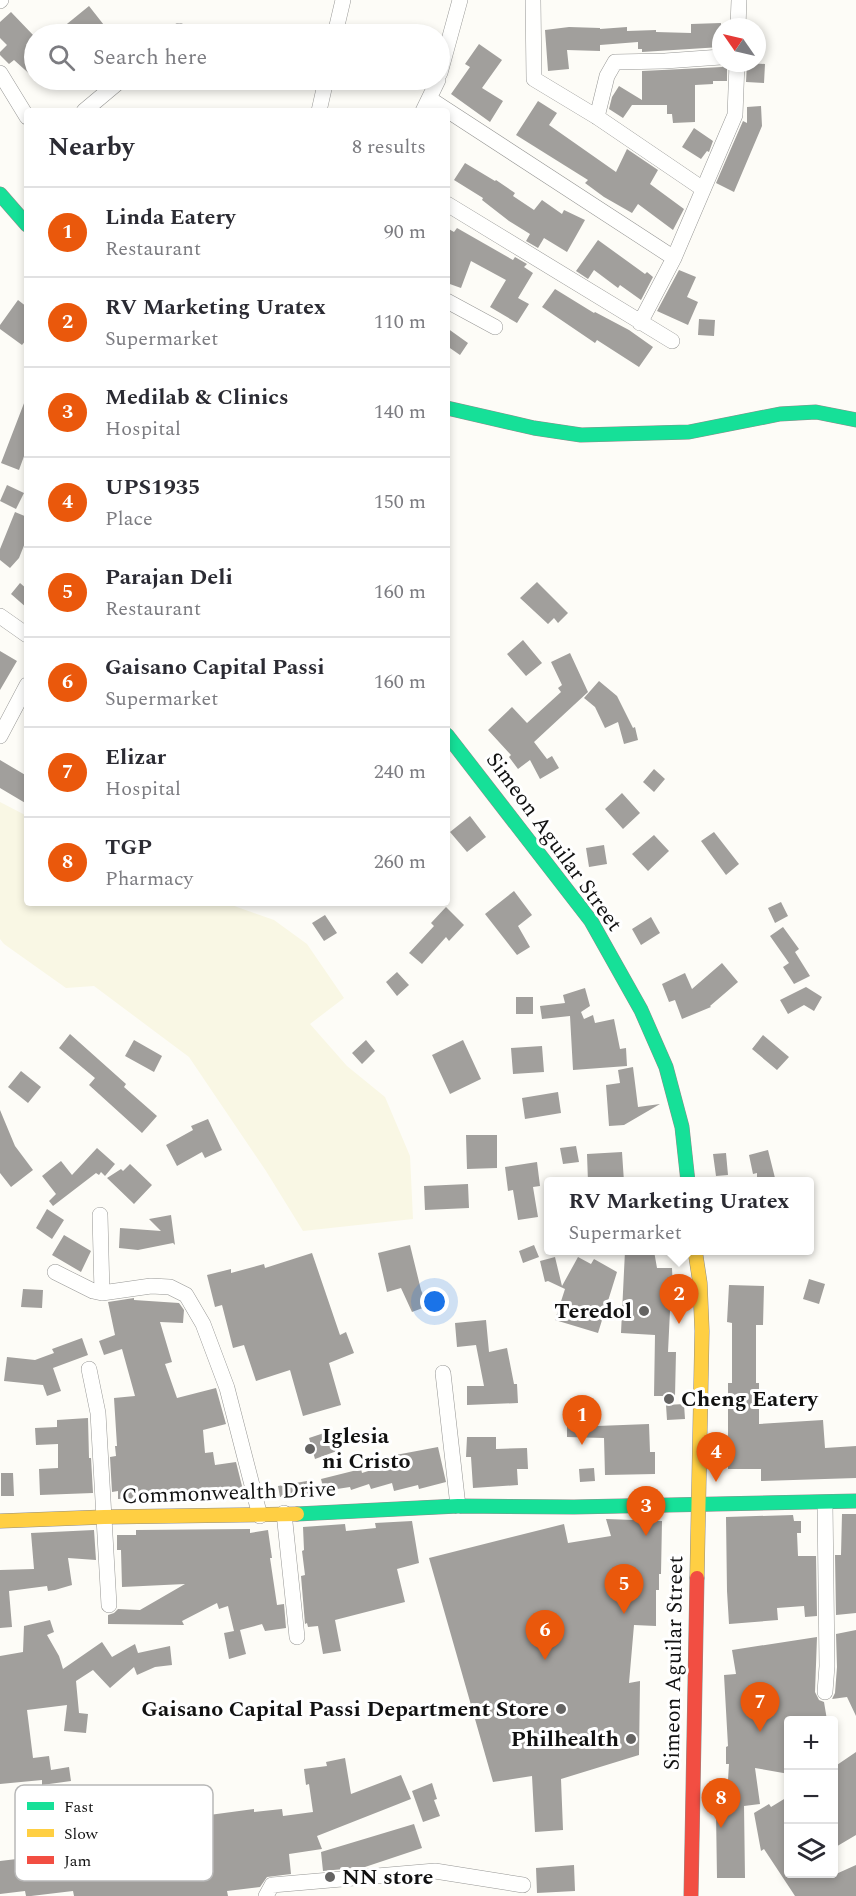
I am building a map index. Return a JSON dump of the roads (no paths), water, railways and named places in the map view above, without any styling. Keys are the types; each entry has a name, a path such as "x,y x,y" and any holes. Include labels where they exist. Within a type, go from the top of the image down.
{"main road":[{"path":"0,194 24,222"},
{"path":"450,409 534,428 582,435 690,432 780,414 816,412 856,420"},
{"name":"Simeon Aguilar Street","path":"450,739 591,921 641,1010 666,1067 682,1127 687,1177"},
{"name":"Simeon Aguilar Street","path":"691,1896 702,1331 700,1284 696,1255"},
{"name":"Commonwealth Drive","path":"0,1521 104,1517 260,1516 458,1506 574,1507 856,1501"}],"street":[{"path":"337,24 343,0"},
{"path":"450,36 460,0 474,0"},
{"path":"533,0 534,79 597,117 703,189"},
{"path":"738,18 739,0"},
{"path":"597,117 607,76 615,62 712,58"},
{"path":"640,322 674,258 735,115 737,72"},
{"path":"0,73 24,112"},
{"path":"88,108 110,90"},
{"path":"321,108 324,90"},
{"path":"426,105 433,90"},
{"path":"450,120 674,258"},
{"path":"450,206 672,342"},
{"path":"450,303 495,327"},
{"path":"0,616 24,633"},
{"path":"0,736 24,691"},
{"path":"100,1215 102,1293"},
{"path":"55,1272 93,1291 102,1293 151,1286 170,1287 186,1295 203,1324 227,1388 260,1516"},
{"path":"89,1369 98,1413 109,1605"},
{"path":"443,1373 458,1506"},
{"path":"825,1503 827,1666 825,1692"},
{"path":"284,1513 297,1637"},
{"path":"266,1896 272,1885 435,1871 523,1885"}],"place":[{"name":"Teredol","path":"644,1311"},
{"name":"RV Marketing Uratex","path":"679,1324"},
{"name":"Cheng Eatery","path":"669,1399"},
{"name":"Linda Eatery","path":"582,1445"},
{"name":"Iglesia ni Cristo","path":"310,1449"},
{"name":"UPS1935","path":"716,1482"},
{"name":"Medilab & Clinics","path":"646,1536"},
{"name":"Parajan Deli","path":"624,1614"},
{"name":"Gaisano Capital Passi","path":"545,1660"},
{"name":"Gaisano Capital Passi Department Store","path":"561,1709"},
{"name":"Elizar","path":"760,1732"},
{"name":"Philhealth","path":"631,1739"},
{"name":"TGP","path":"721,1828"},
{"name":"NN store","path":"330,1877"}]}
